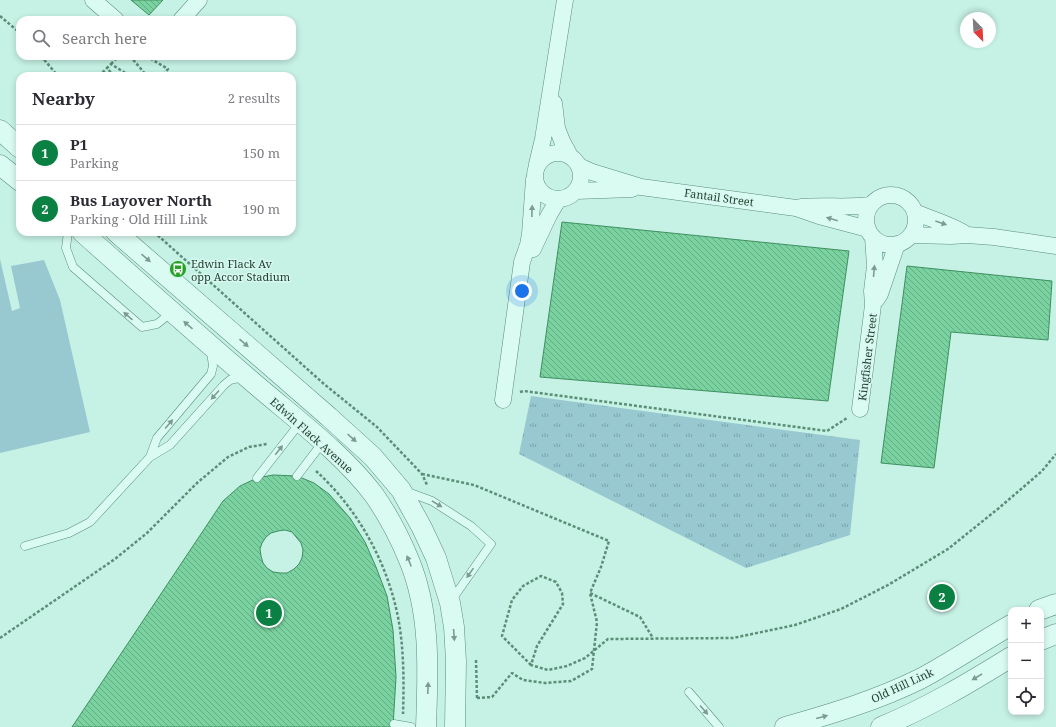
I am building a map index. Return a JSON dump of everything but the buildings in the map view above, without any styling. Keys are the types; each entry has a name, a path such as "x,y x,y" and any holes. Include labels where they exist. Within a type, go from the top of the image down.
{"street":[{"path":"93,0 111,16"},
{"path":"185,16 199,0"},
{"path":"538,164 565,0"},
{"path":"534,180 540,192 545,196 558,200 568,197 576,191 581,179 574,161 562,142 557,128 555,120 555,107 551,90"},
{"path":"0,130 16,144"},
{"path":"503,400 522,262 530,234 534,171 542,158 556,152 563,153 574,161"},
{"name":"Fantail Street","path":"574,161 592,172 641,187 796,208 870,233"},
{"path":"0,165 16,178"},
{"name":"Fantail Street","path":"576,191 623,190 641,187"},
{"path":"884,196 899,196 906,200 912,205 917,220 911,235 905,241 897,244 888,245 880,242 870,233 866,221 867,213 871,205 884,196"},
{"path":"522,262 534,248 549,215 558,200"},
{"name":"Fantail Street","path":"796,208 820,205 852,207 871,205"},
{"path":"915,212 957,228 967,234"},
{"name":"Kingfisher Street","path":"860,409 873,305 872,291 875,266 870,233"},
{"path":"911,235 951,236 967,234 1056,246"},
{"name":"Edwin Flack Avenue","path":"94,236 172,311 351,469 374,496 395,530 409,561 420,596 427,631 428,672 426,727"},
{"path":"121,236 329,417 373,457 401,490 422,528 436,558 450,603 454,627 456,661 455,727"},
{"name":"Kingfisher Street","path":"873,305 880,294 897,244"},
{"path":"312,433 329,417"},
{"path":"1044,608 1056,604"},
{"name":"Old Hill Link","path":"785,727 840,711 922,678 1008,627"},
{"path":"1044,639 1056,634"},
{"path":"881,727 908,716 938,700 1008,659"}],"lane":[{"path":"68,236 66,248 73,267 142,327 157,324 172,311"},
{"path":"150,457 156,438 211,374 214,366 207,342"},
{"path":"25,546 68,533 90,522 150,457 170,445 224,384 230,380 247,377"},
{"path":"257,478 285,442 312,433 307,463 297,476"},
{"path":"401,490 432,501 470,526 491,544 450,603"},
{"path":"689,692 719,727"},
{"path":"394,724 407,726"}],"path":[{"path":"0,16 16,30"},
{"path":"44,60 55,72"},
{"path":"103,72 115,60"},
{"path":"133,60 144,72"},
{"path":"153,60 168,69 165,72"},
{"path":"111,64 124,72"},
{"path":"107,68 110,72"},
{"path":"503,400 524,391 827,431 860,409"},
{"path":"0,638 115,559 147,533 197,483 228,457 249,447 285,442"},
{"path":"531,665 537,646 563,604 562,593 556,582 541,576 523,586 512,600 502,636 531,665 548,670 567,666 585,658 608,639 733,638 795,625 841,609 888,585 948,549 1042,471 1056,454"},
{"path":"307,463 346,502 367,534 381,563 398,617 403,656 407,726"},
{"path":"422,474 474,485 609,541 601,567 590,593 597,622 592,669 571,681 545,683 523,680 512,673 492,697 477,698 474,701"},
{"path":"590,593 640,617 654,638"}],"green space":[{"path":"0,259 12,311 20,308 11,266 44,260 60,300 90,432 0,453"},
{"path":"531,396 860,440 850,535 746,568 519,454"}],"place":[{"name":"Edwin Flack Av opp Accor Stadium","path":"178,269"},
{"name":"Bus Layover North","path":"942,597"},
{"name":"P1","path":"269,613"}]}
